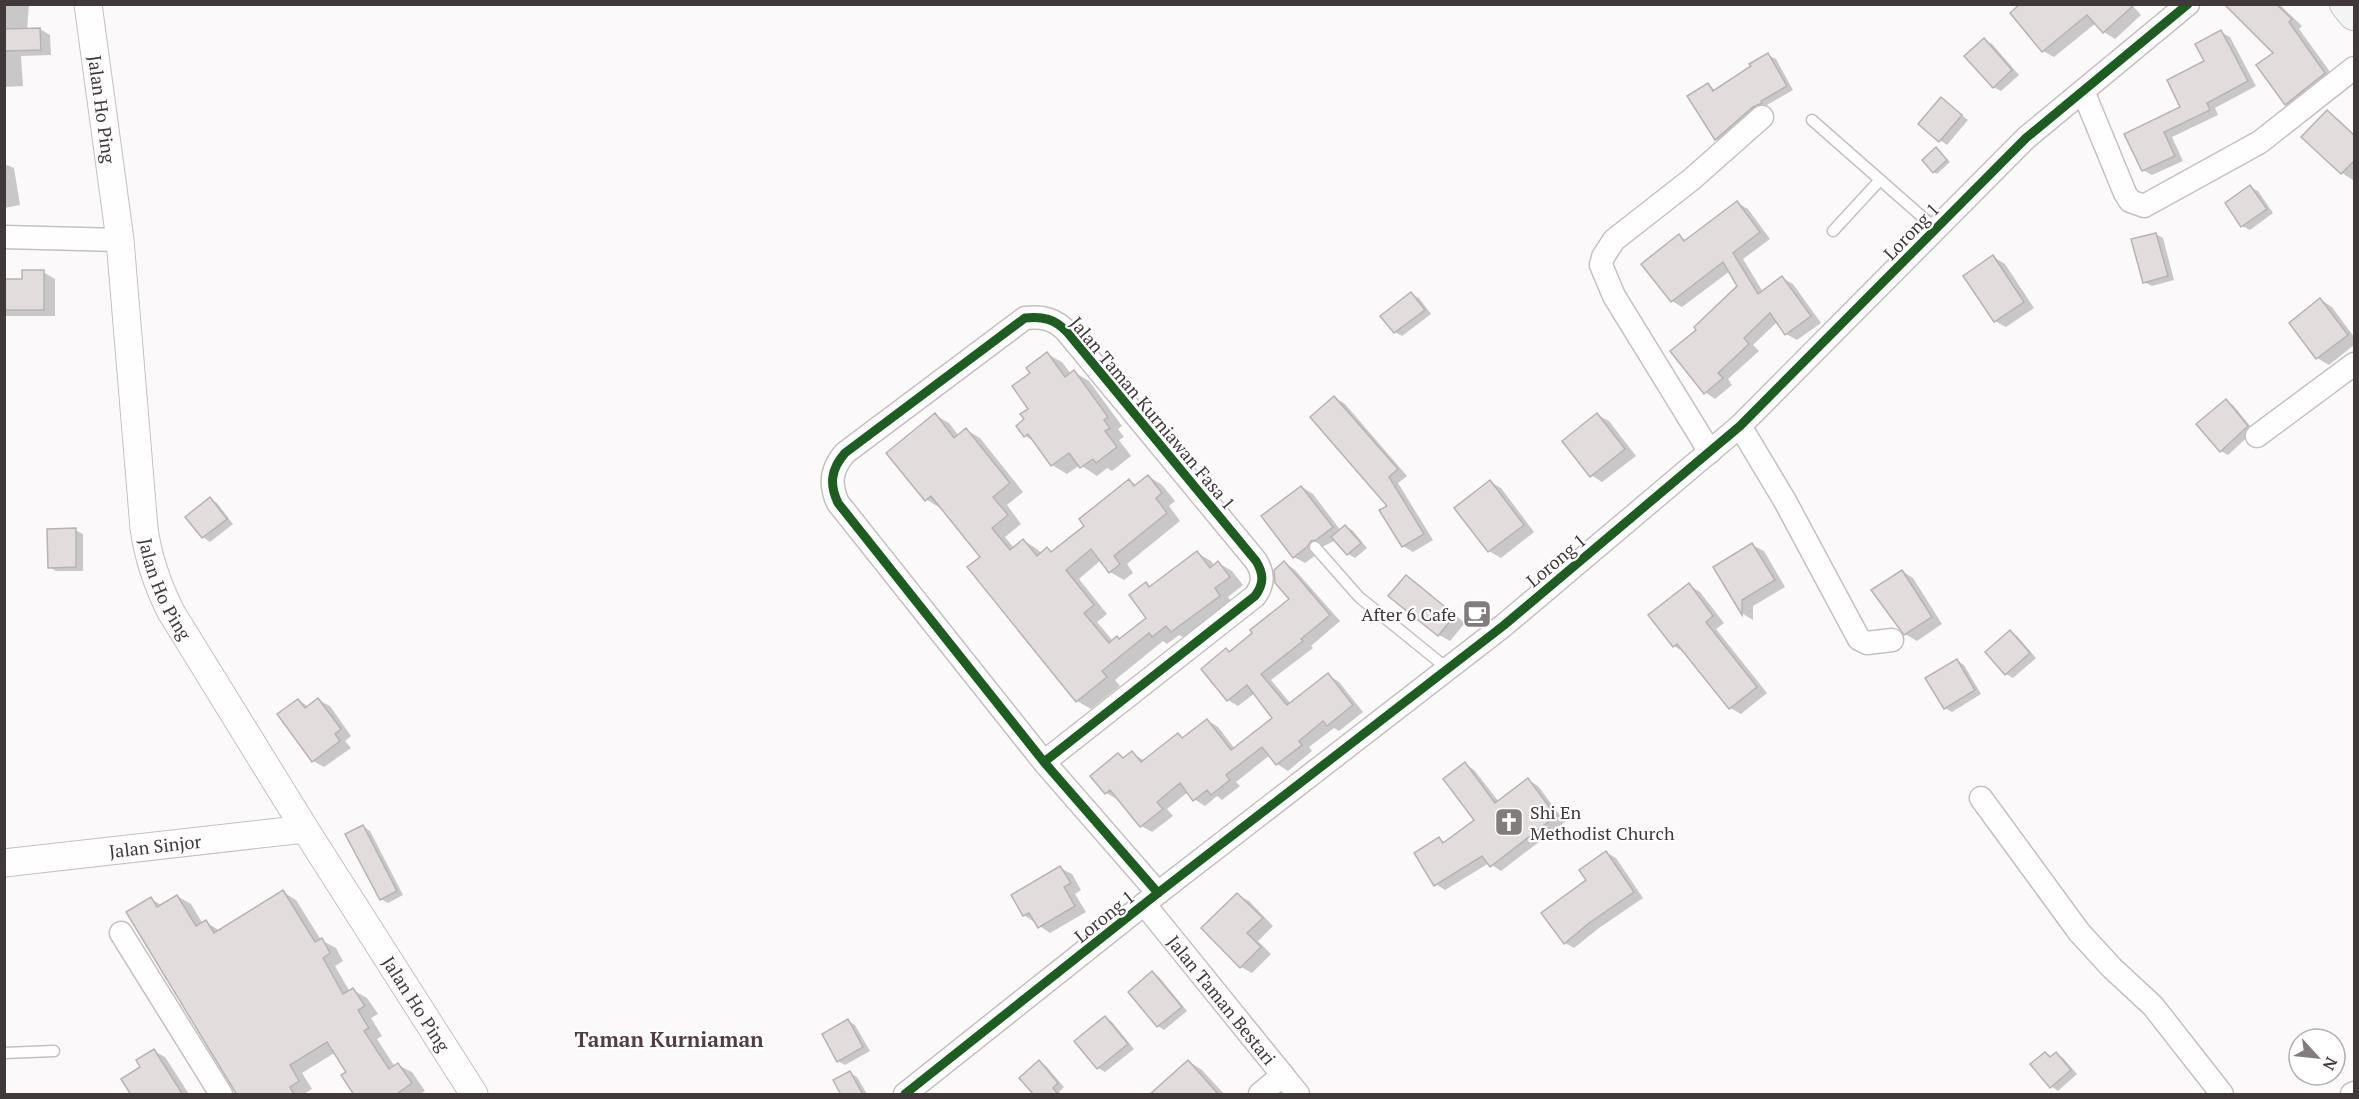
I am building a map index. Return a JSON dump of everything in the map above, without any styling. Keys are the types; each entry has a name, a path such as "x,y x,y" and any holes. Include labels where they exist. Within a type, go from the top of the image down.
{"main road":[{"path":"2346,4 2355,14"}],"street":[{"name":"Jalan Ho Ping","path":"88,4 120,240 144,528 148,557 159,589 305,830 471,1094"},
{"name":"Lorong 1","path":"905,1095 1503,626 1710,452 1740,426 2026,138 2188,4"},
{"path":"2083,91 2125,194 2130,201 2144,206 2260,142 2355,68"},
{"path":"1710,452 1614,296 1601,265 1603,257 1614,240 1692,179 1762,117"},
{"path":"4,237 120,240"},
{"name":"Jalan Taman Kurniawan Fasa 1","path":"1044,762 1255,596 1262,583 1262,575 1256,561 1067,332 1049,318 1037,316 1025,318 845,453 838,461 832,482 838,503 1152,899"},
{"path":"2257,436 2355,364"},
{"path":"1740,426 1785,501 1831,591 1859,639 1867,643 1892,640"},
{"path":"1981,798 2079,932 2112,968 2153,1006 2222,1095"},
{"name":"Jalan Sinjor","path":"4,863 305,830"},
{"name":"Jalan Taman Bestari","path":"1152,899 1298,1095"},
{"path":"121,933 221,1095"},
{"path":"1260,1095 1283,1075"}],"lane":[{"path":"1812,120 1936,229"},
{"path":"1833,231 1880,180"},
{"path":"1315,547 1359,597 1448,669"},
{"path":"4,1053 54,1051"}],"building":[{"path":"2020,4 2135,4 2103,33 2087,15 2042,52 2010,13"},
{"path":"2224,4 2276,4 2292,19 2289,22 2325,73 2285,105 2256,65 2273,53"},
{"path":"40,28 41,50 4,51 4,29"},
{"path":"2221,30 2248,81 2207,103 2210,110 2164,132 2175,156 2142,171 2124,134 2180,107 2167,80 2204,61 2195,44"},
{"path":"1984,38 2012,70 1993,88 1964,56"},
{"path":"1768,53 1787,86 1753,107 1715,140 1687,96 1708,83 1713,91"},
{"path":"1941,97 1962,115 1939,142 1918,124"},
{"path":"2327,110 2355,136 2355,160 2341,174 2301,137"},
{"path":"1936,147 1947,160 1933,173 1922,160"},
{"path":"2250,185 2267,209 2241,227 2225,203"},
{"path":"1737,201 1760,232 1733,253 1758,294 1782,276 1811,316 1785,335 1770,313 1744,338 1749,344 1718,373 1723,378 1704,394 1670,351 1696,330 1694,327 1737,286 1723,262 1671,302 1641,264 1679,234 1684,241"},
{"path":"2156,233 2168,276 2143,283 2131,239"},
{"path":"1993,255 2024,302 1994,322 1963,276"},
{"path":"22,270 44,270 44,310 4,310 4,279 22,279"},
{"path":"1411,292 1425,310 1394,333 1380,316"},
{"path":"2320,298 2348,335 2316,359 2289,323"},
{"path":"1047,352 1065,377 1074,370 1108,417 1104,420 1110,428 1105,431 1117,447 1096,463 1093,459 1080,468 1069,453 1051,466 1028,434 1024,437 1016,426 1024,419 1020,414 1028,409 1012,386 1030,373 1026,368"},
{"path":"1334,396 1398,469 1389,477 1424,534 1402,547 1379,510 1387,506 1310,417"},
{"path":"2226,399 2248,426 2220,452 2196,424"},
{"path":"935,413 954,438 966,428 1010,483 993,497 1008,515 992,528 1010,550 1023,539 1037,556 1047,547 1051,552 1084,526 1079,519 1129,479 1134,486 1148,475 1162,493 1156,498 1167,513 1114,556 1120,564 1109,573 1091,549 1066,570 1094,605 1084,613 1109,643 1117,636 1119,639 1146,618 1129,595 1146,582 1149,587 1197,551 1210,568 1218,561 1230,577 1215,588 1220,596 1171,632 1166,626 1152,637 1149,633 1102,671 1107,677 1076,702 967,567 980,557 931,496 925,501 886,453"},
{"path":"1597,413 1625,449 1590,477 1562,441"},
{"path":"1490,480 1524,525 1488,552 1454,508"},
{"path":"1301,486 1333,527 1316,540 1311,541 1293,558 1261,516"},
{"path":"210,497 227,519 202,538 185,517"},
{"path":"1345,525 1361,543 1347,555 1331,537"},
{"path":"76,528 76,567 48,568 47,529"},
{"path":"1752,543 1775,580 1742,600 1742,615 1713,567"},
{"path":"1284,561 1330,615 1301,639 1303,641 1261,674 1287,705 1328,673 1353,705 1327,726 1323,721 1299,741 1302,745 1276,765 1262,747 1226,775 1230,780 1211,795 1207,790 1193,801 1180,783 1157,802 1163,809 1140,827 1110,790 1105,794 1090,776 1118,753 1123,758 1132,751 1141,762 1178,733 1182,738 1207,719 1231,750 1272,718 1247,685 1227,701 1201,669 1226,648 1229,652 1252,633 1250,630 1289,599 1275,583 1274,570"},
{"path":"1902,570 1932,617 1904,635 1871,590"},
{"path":"1406,575 1455,615 1438,636 1388,596"},
{"path":"1689,583 1713,616 1706,622 1757,687 1729,709 1677,644 1673,647 1648,615"},
{"path":"2010,630 2030,653 2005,675 1985,652"},
{"path":"1957,659 1975,690 1944,709 1925,678"},
{"path":"318,698 341,729 335,734 340,741 312,762 277,714 298,699 305,708"},
{"path":"1465,762 1495,803 1528,778 1556,816 1490,867 1482,856 1434,886 1414,853 1439,837 1443,843 1474,820 1443,779"},
{"path":"363,825 397,891 380,900 345,834"},
{"path":"1606,851 1634,892 1589,923 1564,944 1541,913 1586,880 1579,870"},
{"path":"1060,866 1071,883 1064,887 1075,906 1038,928 1029,913 1023,916 1011,895"},
{"path":"283,890 315,942 322,938 330,953 323,958 343,994 353,988 365,1006 358,1010 369,1028 364,1031 389,1069 398,1063 412,1083 395,1095 354,1095 341,1075 346,1072 327,1042 290,1065 299,1081 290,1087 294,1095 237,1095 126,912 151,897 157,907 177,895 196,926 206,920 214,933"},
{"path":"1237,893 1263,918 1247,933 1261,947 1240,968 1201,928"},
{"path":"1152,971 1182,1007 1157,1027 1128,992"},
{"path":"1105,1016 1128,1044 1097,1069 1074,1041"},
{"path":"848,1019 863,1047 837,1062 822,1034"},
{"path":"154,1049 183,1095 131,1095 121,1079 140,1067 136,1060"},
{"path":"2045,1052 2050,1057 2056,1052 2071,1070 2050,1088 2030,1064"},
{"path":"1039,1060 1058,1083 1053,1088 1059,1095 1034,1095 1019,1078"},
{"path":"1188,1060 1219,1095 1149,1095"},
{"path":"850,1071 863,1095 841,1095 833,1080"}],"cycle path":[{"path":"905,1094 1158,893 1503,626 1740,426 2026,138 2188,4"},
{"path":"1044,762 1255,596 1262,579 1256,561 1067,332 1053,321 1031,317 1025,318 845,453 834,471 833,489 838,503 1044,762 1158,893"}],"place":[{"name":"After 6 Cafe","path":"1477,614"},
{"name":"Shi En Methodist Church","path":"1509,822"}],"district":[{"name":"Taman Kurniaman","path":"669,1039"}]}
